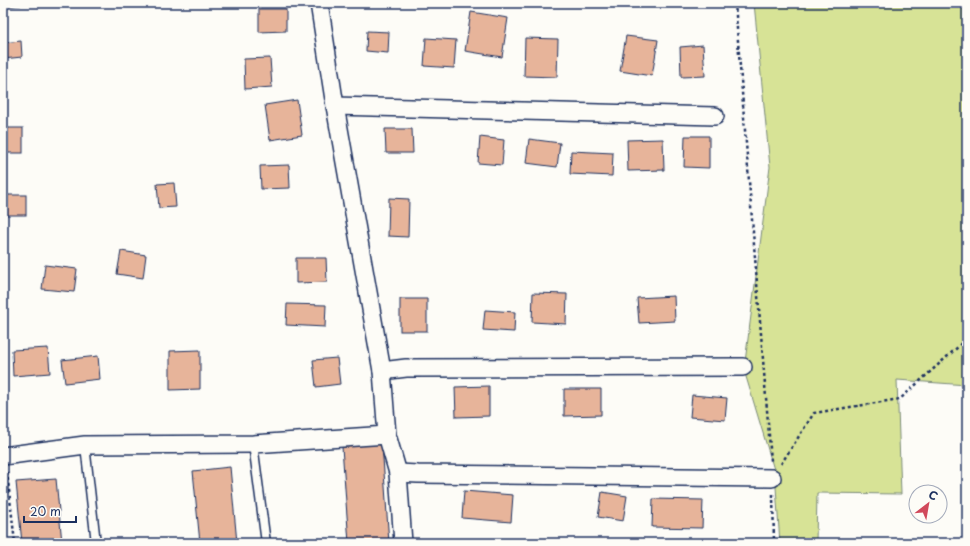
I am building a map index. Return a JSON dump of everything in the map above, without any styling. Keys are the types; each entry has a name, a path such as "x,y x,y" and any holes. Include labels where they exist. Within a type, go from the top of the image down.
{"street":[{"path":"319,3 335,106 382,371 387,435 398,473 403,543"},
{"path":"335,106 716,116"},
{"path":"382,371 406,368 743,367"},
{"path":"4,456 85,445 253,444 387,435"},
{"path":"398,473 772,478"}],"lane":[{"path":"253,444 266,543"},
{"path":"85,445 96,543"}],"path":[{"path":"735,3 772,478 774,543"},
{"path":"772,478 814,413 900,399 960,346 967,334"},
{"path":"4,456 15,543"}],"green space":[{"path":"754,3 967,3 967,385 897,380 901,494 817,493 816,543 780,543 775,473 744,370 770,167"}],"building":[{"path":"3,3 21,3 21,5 3,7"},
{"path":"259,9 286,9 286,31 259,32"},
{"path":"471,12 508,18 502,57 465,51"},
{"path":"367,31 389,32 388,53 366,51"},
{"path":"626,36 658,40 652,76 620,71"},
{"path":"426,38 456,40 454,68 424,66"},
{"path":"525,38 558,39 557,77 524,76"},
{"path":"21,41 22,57 3,59 3,43"},
{"path":"703,45 705,76 681,77 680,47"},
{"path":"270,58 272,87 245,89 244,59"},
{"path":"297,100 302,135 270,140 265,105"},
{"path":"3,128 23,128 23,153 3,153"},
{"path":"385,129 412,129 413,153 386,153"},
{"path":"685,136 709,136 709,168 684,167"},
{"path":"480,137 504,140 502,165 478,163"},
{"path":"529,139 560,143 557,167 526,163"},
{"path":"663,139 664,170 628,171 627,140"},
{"path":"571,151 613,153 612,176 570,174"},
{"path":"289,165 290,188 261,189 260,166"},
{"path":"174,183 176,207 159,208 157,184"},
{"path":"3,195 26,195 26,215 3,215"},
{"path":"389,198 409,199 408,237 388,236"},
{"path":"121,251 146,255 143,278 117,274"},
{"path":"296,258 326,258 327,282 296,283"},
{"path":"45,265 77,269 74,292 42,289"},
{"path":"533,293 567,294 566,324 532,322"},
{"path":"674,296 675,321 639,323 637,298"},
{"path":"400,299 427,299 427,331 400,331"},
{"path":"287,304 326,305 325,327 286,325"},
{"path":"485,310 515,312 514,332 483,330"},
{"path":"48,348 50,373 13,376 12,350"},
{"path":"200,350 200,389 170,390 170,351"},
{"path":"98,356 100,379 65,383 62,360"},
{"path":"337,358 340,384 316,387 313,360"},
{"path":"489,386 489,416 456,417 455,387"},
{"path":"564,389 601,389 601,415 564,416"},
{"path":"692,395 727,398 725,420 690,417"},
{"path":"382,444 389,543 349,543 342,447"},
{"path":"230,467 237,543 200,543 193,471"},
{"path":"56,479 62,543 22,543 16,482"},
{"path":"464,491 513,495 511,522 462,518"},
{"path":"602,492 627,496 623,521 598,517"},
{"path":"653,499 703,500 702,528 652,527"}]}
